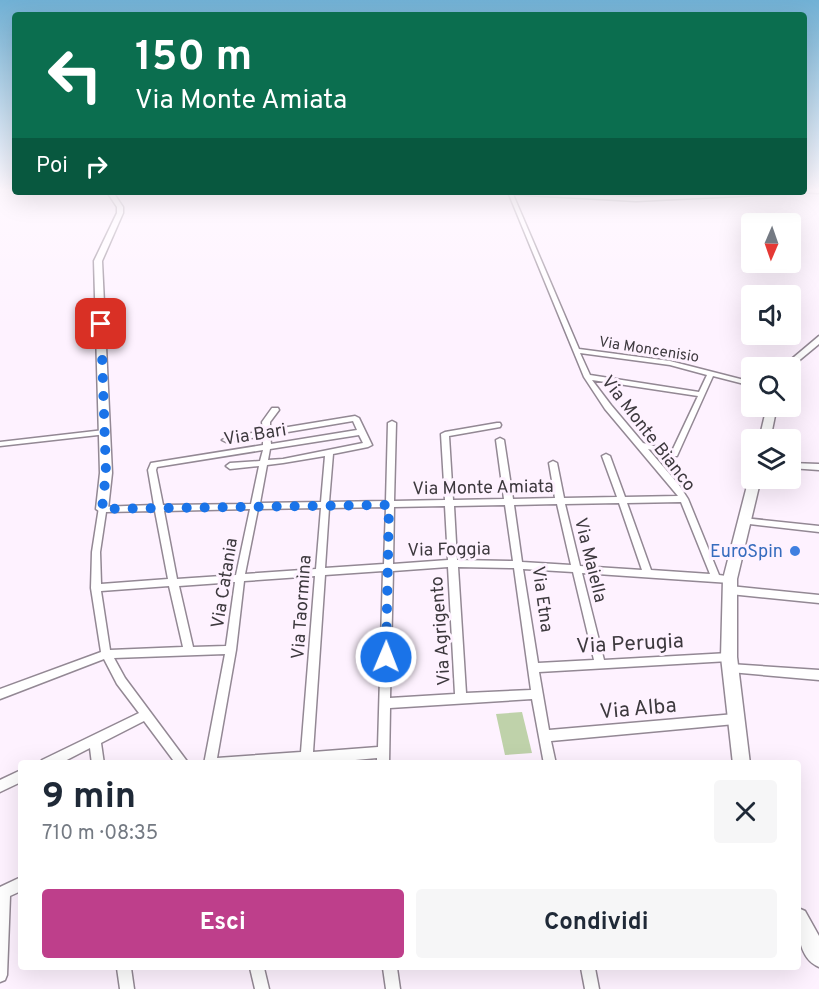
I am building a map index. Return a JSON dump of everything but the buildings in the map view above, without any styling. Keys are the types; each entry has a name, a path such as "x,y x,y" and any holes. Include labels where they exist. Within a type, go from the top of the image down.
{"main road":[{"path":"102,509 106,473 98,261 110,235"},
{"path":"797,357 819,339"},
{"path":"741,760 730,663 726,587 752,489"},
{"path":"801,924 819,957"}],"street":[{"name":"Via Monte Bianco","path":"528,235 587,377 608,407 684,499 726,587"},
{"name":"Via Moncenisio","path":"577,351 670,363 741,381"},
{"path":"641,445 674,454 711,374"},
{"path":"587,377 702,394"},
{"name":"Via Catania","path":"213,760 240,578 267,447 266,422 275,410"},
{"name":"Via Bari","path":"226,440 355,418 368,445 283,461 230,466"},
{"path":"306,760 383,758 393,423"},
{"name":"Via Agrigento","path":"461,699 445,434 497,425"},
{"path":"0,444 104,432"},
{"name":"Via Bari","path":"161,508 152,470 154,465 361,432"},
{"name":"Via Etna","path":"500,440 537,694 549,760"},
{"name":"Via Taormina","path":"306,760 330,452"},
{"path":"606,456 648,574"},
{"name":"Via Maiella","path":"552,463 600,664"},
{"path":"801,466 819,467"},
{"name":"Via Monte Amiata","path":"102,509 684,499"},
{"path":"161,508 172,582 189,651"},
{"path":"102,509 96,552 96,588 106,654 121,681 180,760"},
{"path":"744,521 819,529"},
{"name":"Via Foggia","path":"96,588 452,563 648,574 819,599"},
{"path":"0,694 106,654 231,650"},
{"name":"Via Perugia","path":"533,668 600,664 730,663 819,675"},
{"path":"385,703 537,694"},
{"path":"54,760 146,715"},
{"name":"Via Alba","path":"545,736 735,719"},
{"path":"95,740 98,760"},
{"path":"0,786 18,777"},
{"path":"0,975 2,893 18,885"},
{"path":"124,970 127,989"},
{"path":"257,970 261,989"},
{"path":"390,970 393,989"},
{"path":"588,970 592,989"}],"green space":[{"path":"522,712 532,753 505,755 496,714"}],"place":[{"name":"EuroSpin","path":"795,551"}],"route":[{"path":"101,324 106,473 102,509 389,505 386,657"}]}
